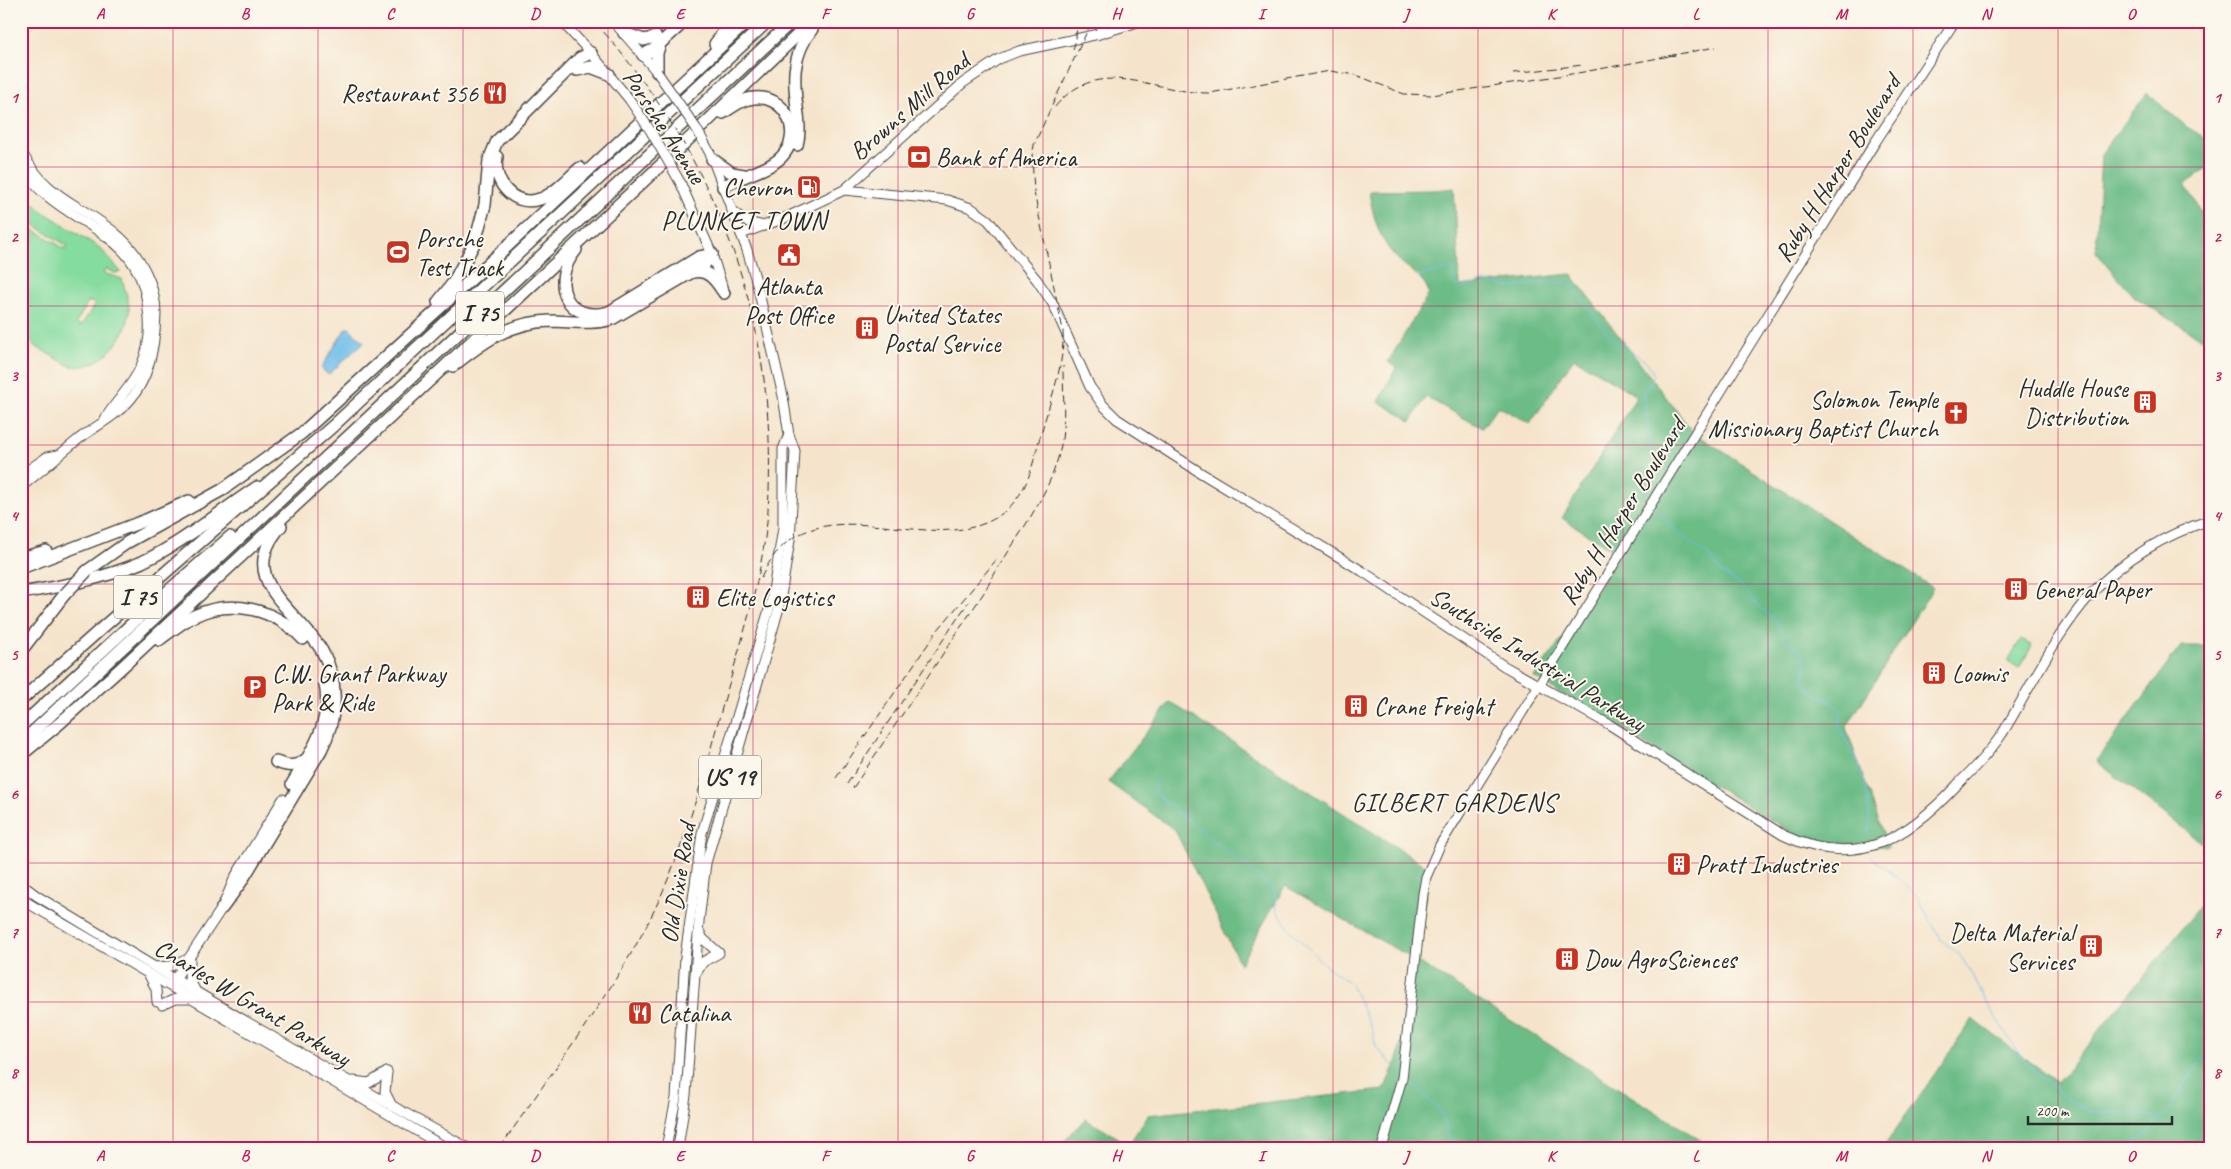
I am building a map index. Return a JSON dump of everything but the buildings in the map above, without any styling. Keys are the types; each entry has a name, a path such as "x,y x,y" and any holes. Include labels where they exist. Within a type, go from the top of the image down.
{"highway":[{"path":"657,72 658,41 673,21"},
{"path":"643,55 684,21"},
{"path":"682,82 719,39 725,30 726,21"},
{"path":"21,651 64,594 87,571 128,542 203,501 302,433 364,378 748,21"},
{"name":"I 75","path":"21,700 110,620 292,464 768,21"},
{"path":"21,718 58,688 239,529 784,21"},
{"name":"I 75","path":"21,743 792,21"},
{"path":"21,755 120,669 812,21"},
{"path":"723,187 737,185 774,171 787,163 796,151 799,128 794,70 799,49 818,21"},
{"path":"624,33 644,40 658,41"},
{"path":"591,53 577,70 501,146 496,163 497,175 503,187 514,196 526,200 545,197 647,114"},
{"path":"364,378 441,298 453,283 468,258 481,223 489,160 497,141 580,58 591,53"},
{"path":"577,70 591,67 609,74"},
{"path":"691,136 746,99 761,98 775,102 785,111 791,124 791,140 789,147 777,162 734,179 723,187"},
{"path":"711,157 732,173 746,174"},
{"path":"605,216 568,260 562,276 566,296 582,312 596,315 609,312 700,257 712,254"},
{"path":"404,404 498,333 519,325 534,323 606,321 704,265 712,254"},
{"path":"691,272 699,271 709,274 724,293"},
{"path":"21,593 112,574 144,561 179,541 292,464"},
{"path":"21,568 173,508 256,466"},
{"path":"222,908 241,882 322,750 332,725 334,693 332,676 326,659 317,644 274,594 267,582 264,567 267,545 275,533 318,484"},
{"path":"21,726 58,688 190,563 256,496"},
{"path":"21,558 111,533"},
{"path":"120,669 184,622 206,612 225,608 244,608 274,616 290,626 306,642 316,657 323,675 327,698 325,714 317,742 283,799"},
{"path":"276,762 291,766 307,759"}],"main road":[{"name":"Porsche Avenue","path":"560,21 609,74 629,99 660,145 680,182 712,254 724,293"},
{"name":"US 19","path":"613,21 657,72 696,128 711,157 733,212 764,310 783,396 789,435 783,449 783,528 775,605"},
{"path":"1099,34 1105,21"},
{"name":"Browns Mill Road","path":"741,234 764,226 844,190 885,151 980,70 1019,51 1099,34 1141,21"},
{"name":"Ruby H Harper Boulevard","path":"1382,1148 1402,1078 1423,894 1432,860 1536,686 1874,144 1954,21"},
{"path":"2202,21 2210,26"},
{"path":"21,152 33,172 58,196 104,224 122,239 136,255 151,284 156,311 155,343 139,389 116,413 105,419 58,455 21,487"},
{"path":"21,168 47,196 115,243 136,269 143,284 150,325 148,344 134,382 111,408 105,419"},
{"name":"Southside Industrial Parkway","path":"844,190 948,200 962,204 979,214 997,229 1037,280 1053,304 1090,387 1102,405 1117,419 1201,474 1362,571 1536,686 1610,726 1783,835 1796,841 1827,848 1851,849 1867,847 1896,837 1910,829 1933,811 1986,755 2001,735 2065,629 2087,600 2107,579 2142,551 2164,538 2210,520"},
{"path":"733,212 748,222 764,226"},
{"path":"21,475 47,457 58,455"},
{"name":"Old Dixie Road","path":"678,1148 686,1095 698,930 709,849 775,605"},
{"name":"Old Dixie Road","path":"666,1148 676,1098 686,957 702,833 775,605"},
{"path":"172,983 222,908 234,878 283,799"},
{"name":"Charles W Grant Parkway","path":"21,884 37,896 155,967 172,983"},
{"name":"Charles W Grant Parkway","path":"21,899 149,975 172,983 468,1148"},
{"path":"695,975 701,964 720,953 703,939 698,930"},
{"path":"155,967 171,966 190,957"},
{"path":"149,975 160,1003 193,995 189,979 190,957"},
{"name":"Charles W Grant Parkway","path":"193,995 446,1148"},
{"path":"346,1080 369,1083 387,1072 386,1092 392,1106"}],"green space":[{"path":"2147,93 2187,127 2210,141 2210,166 2185,184 2210,226 2210,344 2133,296 2096,252 2101,154"},
{"path":"1454,188 1460,286 1571,274 1693,432 1933,588 1846,728 1888,847 1806,841 1534,677 1588,604 1619,554 1562,518 1637,396 1574,358 1530,424 1498,406 1482,428 1426,397 1411,421 1379,402 1396,368 1388,362 1429,293 1423,282 1387,246 1376,223 1369,191"},
{"path":"21,191 42,211 100,248 121,272 115,273 106,269 103,273 122,279 129,305 127,324 116,344 99,360 89,365 78,367 68,365 21,338 21,222 65,249 68,246 21,217","holes":["89,301 95,304 81,326 76,323"]},
{"path":"2021,639 2032,646 2019,668 2008,661"},
{"path":"2181,646 2210,646 2210,849 2096,761"},
{"path":"1170,702 1430,869 1415,960 1285,886 1240,964 1175,830 1108,782"},
{"path":"2210,894 2210,1103 2207,1107 2210,1110 2210,1148 1883,1148 1973,1019 2057,1083"},
{"path":"1415,960 1713,1148 1058,1148 1085,1119 1129,1144 1148,1115 1384,1090 1398,1057 1407,1015"}],"water":[{"path":"346,328 349,328 364,342 328,375 321,368"}],"waterway":[{"path":"1419,276 1453,268 1454,284 1459,286 1470,286 1484,282 1511,287 1552,282 1566,283 1572,286 1611,338 1647,362 1654,375 1648,388 1643,393 1655,471 1648,499"},
{"path":"1659,512 1675,531 1710,557 1723,574 1741,585 1759,607 1776,621 1785,641 1802,652 1806,666 1803,680 1806,687 1830,701 1841,711 1842,718 1839,724 1841,731 1855,756 1865,783 1870,818 1868,835"},
{"path":"1155,780 1154,791 1164,801 1272,888 1275,893 1277,911 1291,931 1325,965 1351,984 1372,1029 1376,1047 1396,1069"},
{"path":"1870,856 1897,877 1917,897 1942,941 1959,954 1991,1010 2022,1058 2037,1074 2049,1082 2064,1097 2090,1111 2161,1117"},
{"path":"2132,1148 2136,1140 2148,1132 2172,1107 2194,1069 2210,1050"},
{"path":"1412,1083 1437,1107 1443,1116 1449,1137 1463,1148"}],"railway":[{"path":"500,1148 573,1044 625,963 641,936 666,883 696,800 756,588 768,510 769,441 763,375 751,310 732,247 707,187 675,129 638,74 594,21"},
{"path":"1073,50 1077,21"},
{"path":"761,578 784,544 815,528 850,524 927,530 964,529 996,518 1022,491 1031,471 1056,382 1063,343 1063,330 1034,192 1032,156 1034,145 1092,21"},
{"path":"1668,56 1716,47"},
{"path":"1055,107 1072,91 1090,82 1109,79 1129,80 1190,92 1210,93 1330,71 1356,75 1404,94 1432,95 1578,73 1675,55"},
{"path":"1513,73 1583,65"},
{"path":"853,788 985,591 1047,487 1055,469 1062,440 1064,419 1063,366"},
{"path":"836,778 937,631 997,559"},
{"path":"847,784 969,601"}],"place":[{"name":"Restaurant 356","path":"495,93"},
{"name":"Bank of America","path":"919,157"},
{"name":"Chevron","path":"809,187"},
{"name":"Porsche Test Track","path":"398,252"},
{"name":"Atlanta Post Office","path":"789,255"},
{"name":"United States Postal Service","path":"867,328"},
{"name":"Huddle House Distribution","path":"2145,402"},
{"name":"Solomon Temple Missionary Baptist Church","path":"1956,413"},
{"name":"General Paper","path":"2016,589"},
{"name":"Elite Logistics","path":"698,597"},
{"name":"Loomis","path":"1934,673"},
{"name":"C.W. Grant Parkway Park & Ride","path":"255,687"},
{"name":"Crane Freight","path":"1356,706"},
{"name":"Pratt Industries","path":"1679,864"},
{"name":"Delta Material Services","path":"2091,946"},
{"name":"Dow AgroSciences","path":"1567,959"},
{"name":"Catalina","path":"640,1013"}],"district":[{"name":"PLUNKET TOWN","path":"744,220"},
{"name":"GILBERT GARDENS","path":"1454,802"}]}
